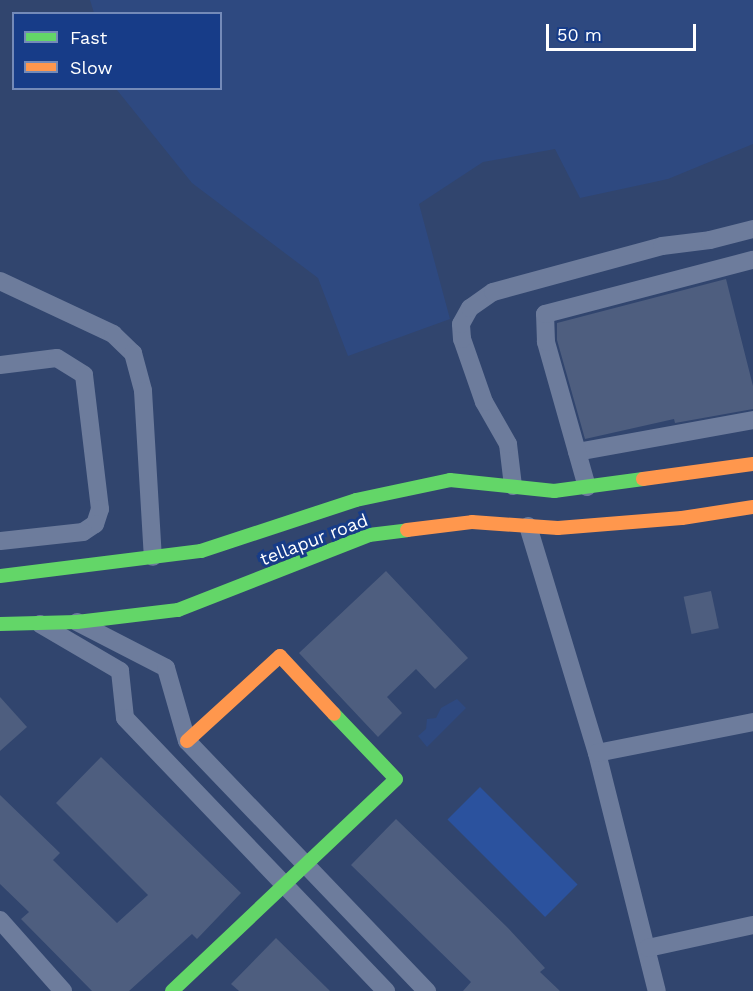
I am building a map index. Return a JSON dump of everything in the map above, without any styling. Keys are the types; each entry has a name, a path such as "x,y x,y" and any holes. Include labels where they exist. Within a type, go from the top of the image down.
{"street":[{"path":"513,486 508,444 484,402 462,339 461,324 470,308 493,292 662,246 710,240 753,229"},
{"path":"587,487 546,342 545,314 753,260"},
{"path":"0,281 113,334 133,352 143,391 153,556"},
{"path":"0,365 57,358 84,375 100,509 95,524 83,532 0,541"},
{"path":"578,452 753,420"},
{"path":"0,576 201,550 356,500 450,480 554,491 703,476 753,464"},
{"name":"tellapur road","path":"0,624 77,622 178,610 369,535 472,522 558,528 707,509 753,507"},
{"path":"528,526 597,753 657,991"},
{"path":"77,622 166,668 187,741 427,991"},
{"path":"39,623 120,670 125,718 386,991"},
{"path":"172,991 396,779 280,656 187,741"},
{"path":"597,753 753,722"},
{"path":"0,920 63,991"},
{"path":"648,948 753,925"}],"shaded area":[{"path":"90,0 753,0 753,144 668,179 580,198 555,149 483,162 419,204 450,319 348,356 318,278 192,183 117,90 222,90 222,12 94,12"},
{"path":"457,699 466,708 427,747 418,736 426,729 427,719 436,718 441,708"},
{"path":"480,787 578,885 545,917 447,820"}],"building":[{"path":"726,279 753,386 753,409 675,423 674,419 585,439 557,340 557,323"},
{"path":"386,571 468,658 435,689 416,669 387,697 402,713 378,737 299,653"},
{"path":"711,591 719,628 692,634 684,597"},
{"path":"0,697 27,727 0,751"},
{"path":"101,757 241,893 197,939 192,934 129,991 92,991 21,919 29,912 0,884 0,795 60,853 53,860 117,923 148,895 56,803"},
{"path":"396,819 508,928 545,968 540,972 560,991 463,991 471,982 351,865"},
{"path":"276,938 330,991 239,991 231,984"}],"traffic: fast":[{"path":"0,576 201,551 356,500 450,480 554,491 643,479"},
{"path":"0,624 77,622 178,610 369,535 407,530"},
{"path":"172,991 396,779 334,714"}],"traffic: slow":[{"path":"643,479 753,464"},
{"path":"407,530 472,522 558,528 682,518 753,507"},
{"path":"187,741 280,656 334,714"}]}
